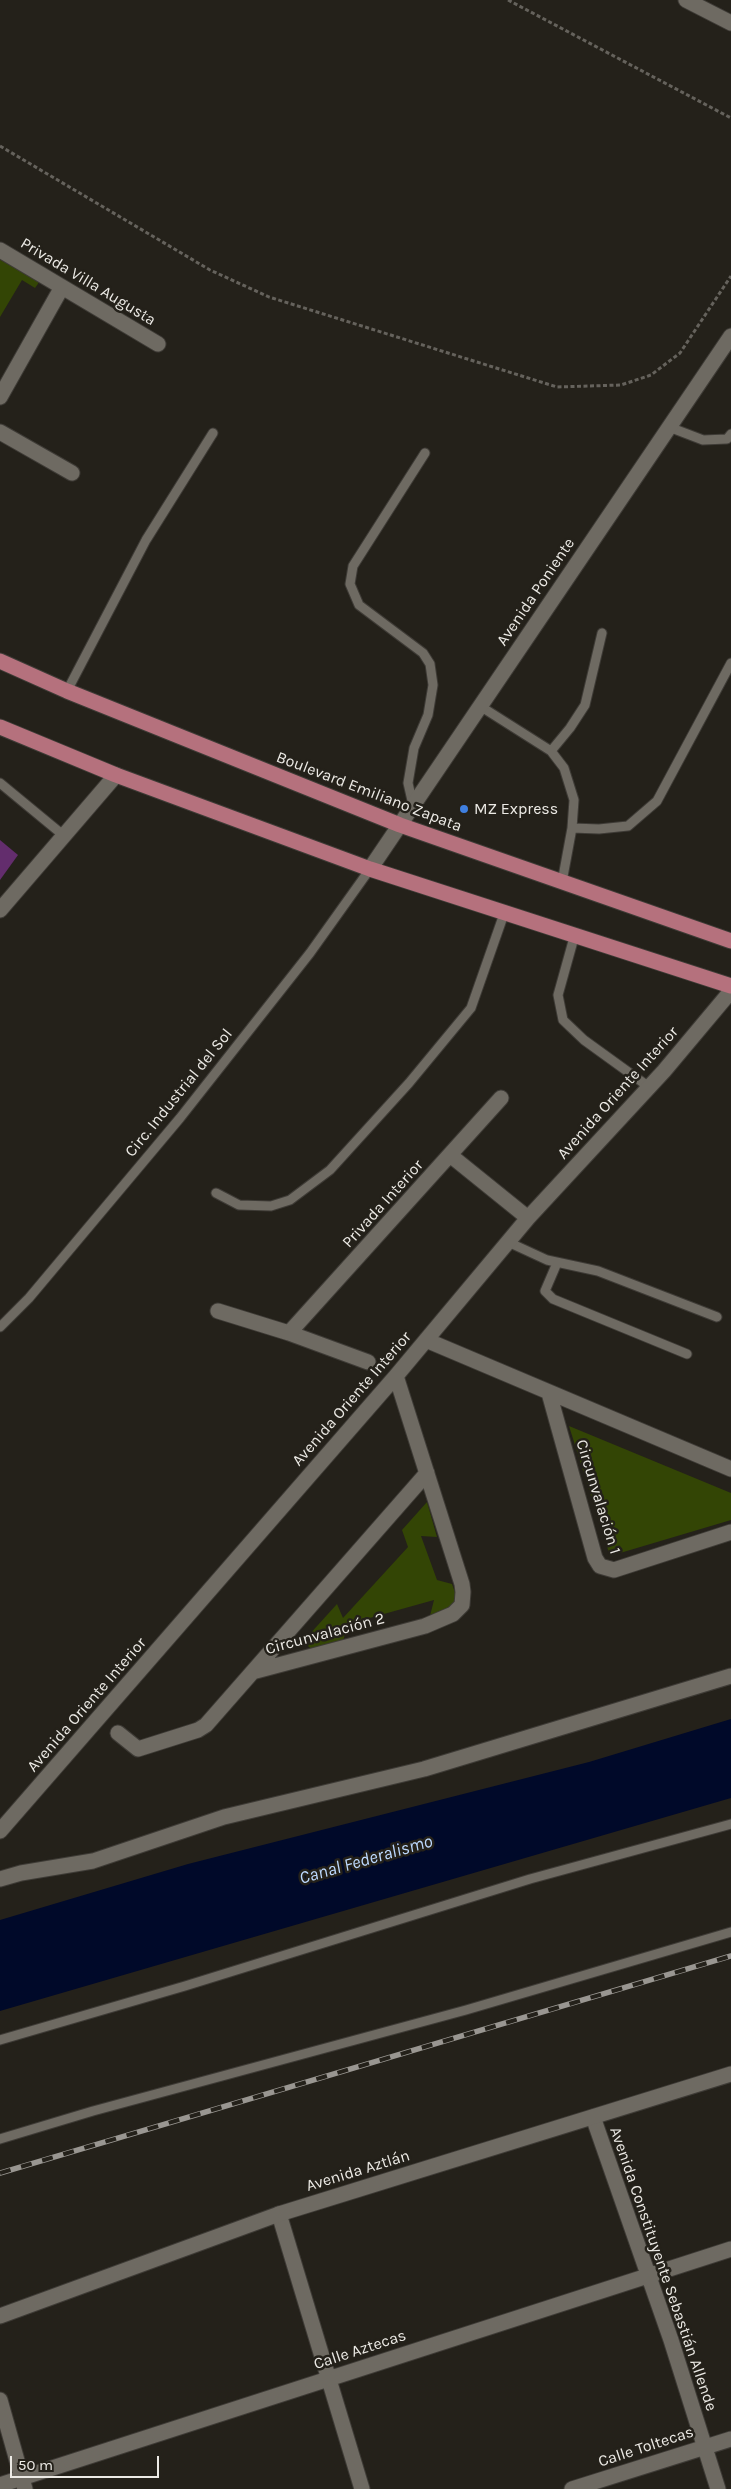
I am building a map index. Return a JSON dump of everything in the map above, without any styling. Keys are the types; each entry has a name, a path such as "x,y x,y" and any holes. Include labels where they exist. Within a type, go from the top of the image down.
{"main road":[{"name":"Boulevard Emiliano Zapata","path":"0,661 67,691 400,825 731,941"},
{"path":"0,726 116,775 370,869 505,911 731,986"}],"street":[{"path":"686,0 731,23"},
{"name":"Privada Villa Augusta","path":"0,250 158,344"},
{"path":"0,397 62,287"},
{"name":"Avenida Poniente","path":"370,869 731,336"},
{"path":"0,432 72,473"},
{"path":"0,910 116,775"},
{"name":"Avenida Oriente Interior","path":"0,1831 396,1376 528,1218 649,1087 731,991"},
{"name":"Privada Interior","path":"289,1333 501,1098"},
{"path":"450,1156 528,1218"},
{"path":"218,1311 289,1333 368,1362"},
{"path":"426,1340 731,1468"},
{"name":"Circunvalación 2","path":"256,1671 425,1626 453,1614 462,1605 462,1584 396,1376"},
{"name":"Circunvalación 1","path":"549,1393 595,1558 600,1566 614,1570 731,1532"},
{"name":"Circunvalación 2","path":"256,1671 427,1473"},
{"path":"118,1733 138,1749 198,1730 206,1725 256,1671"},
{"path":"0,1879 22,1872 93,1862 224,1817 424,1769 731,1676"},
{"name":"Avenida Aztlán","path":"0,2316 278,2214 731,2074"},
{"name":"Avenida Constituyente Sebastián Allende","path":"592,2117 648,2275 718,2489"},
{"path":"278,2214 362,2489"},
{"name":"Calle Aztecas","path":"0,2485 24,2483 329,2378 731,2249"},
{"path":"0,2400 24,2483"},
{"name":"Calle Toltecas","path":"572,2489 731,2439"}],"lane":[{"path":"669,427 703,440 727,439 731,434"},
{"path":"67,691 98,636 146,540 213,433"},
{"path":"413,805 408,783 414,748 428,716 433,685 430,664 423,653 359,605 350,584 353,566 426,453"},
{"path":"551,751 570,728 585,705 602,632"},
{"path":"572,828 599,829 628,826 657,801 731,663"},
{"path":"480,706 551,751 564,768 574,800 572,828 562,882"},
{"path":"0,784 63,835"},
{"name":"Circ. Industrial del Sol","path":"0,1327 29,1298 180,1118 310,953 370,869"},
{"path":"216,1193 239,1205 271,1206 290,1200 330,1170 409,1083 471,1008 505,911"},
{"path":"575,934 558,995 563,1020 584,1040 649,1087"},
{"path":"508,1242 557,1263 598,1271 718,1317"},
{"path":"557,1263 545,1291 553,1300 687,1354"},
{"path":"0,2040 185,1986 530,1879 731,1824"},
{"path":"0,2139 93,2111 457,2013 731,1932"}],"path":[{"path":"508,0 731,118"},
{"path":"0,146 210,270 269,297 557,386 621,384 650,375 680,353 731,276"}],"green space":[{"path":"0,257 40,281 35,288 22,280 0,317"},
{"path":"569,1426 731,1493 731,1520 610,1556"},
{"path":"427,1502 437,1537 421,1536 437,1580 452,1584 460,1606 430,1616 434,1600 348,1624 343,1641 314,1652 308,1646 308,1636 337,1604 343,1618 408,1547 402,1530"}],"water":[{"name":"Canal Federalismo","path":"731,1719 731,1798 0,2011 0,1920 188,1864 589,1762"}],"building":[{"path":"0,840 18,855 0,880"}],"railway":[{"path":"0,2173 731,1956"}],"place":[{"name":"MZ Express","path":"464,809"}]}
